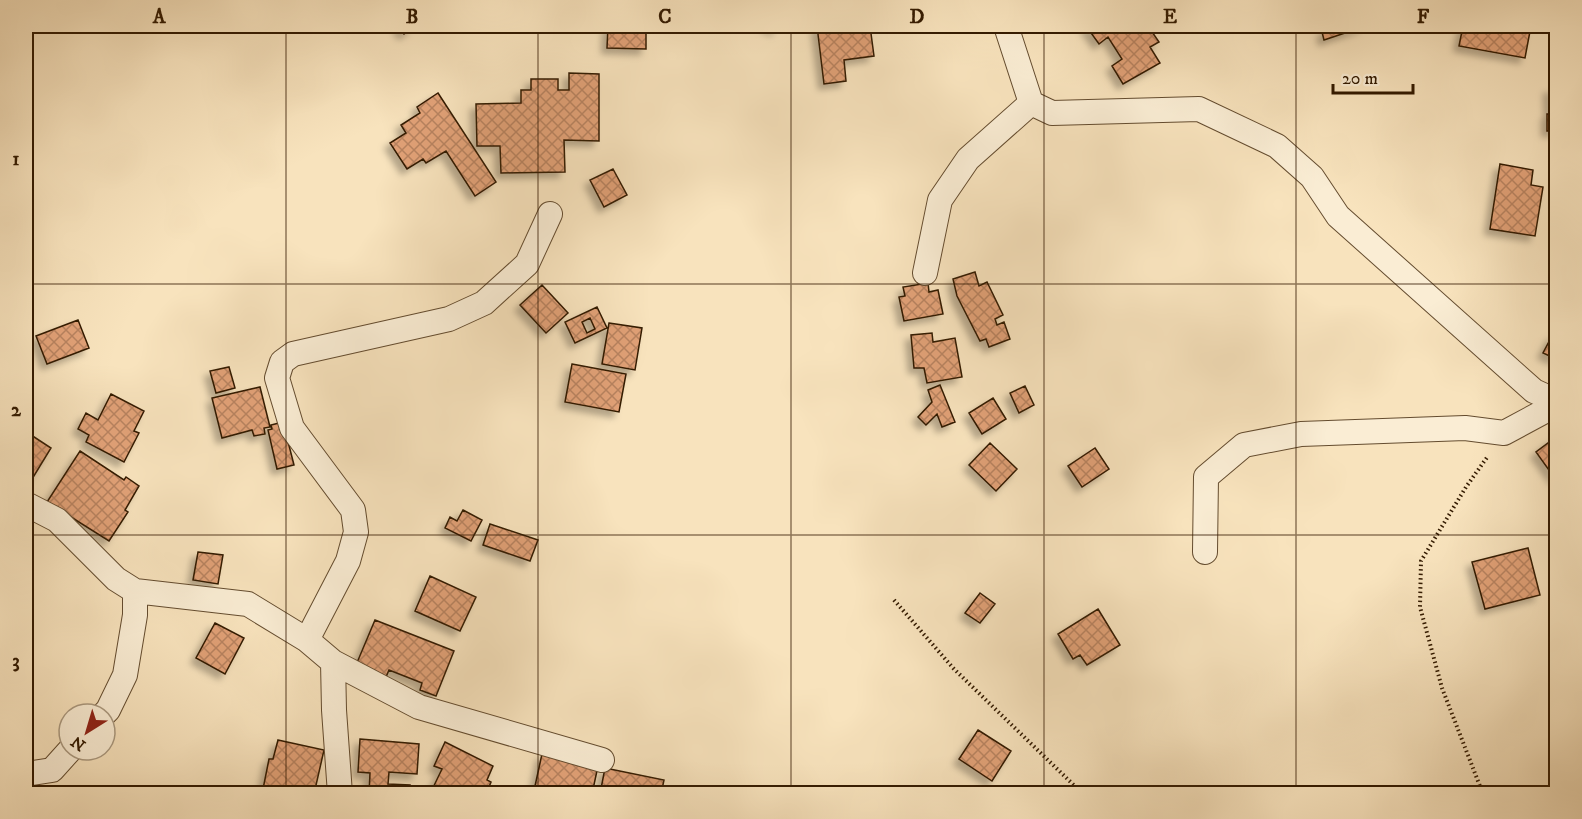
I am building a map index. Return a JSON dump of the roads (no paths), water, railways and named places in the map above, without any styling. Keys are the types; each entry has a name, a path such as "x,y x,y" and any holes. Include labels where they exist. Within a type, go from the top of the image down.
{"street":[{"path":"1006,26 1031,103 1052,113 1199,109 1277,146 1312,177 1338,216 1534,392 1557,400"},
{"path":"925,273 940,200 968,159 1031,103"},
{"path":"306,640 348,561 356,532 353,510 292,428 277,378 282,362 293,354 449,319 484,303 527,264 550,214"},
{"path":"1205,552 1206,477 1244,445 1301,434 1465,428 1504,433 1557,405"},
{"path":"26,504 57,520 116,579 135,591 248,604 306,640 333,662 419,707 602,760"},
{"path":"112,702 125,675 135,615 135,591"},
{"path":"333,662 340,794"},
{"path":"26,774 52,770 59,762"}]}
